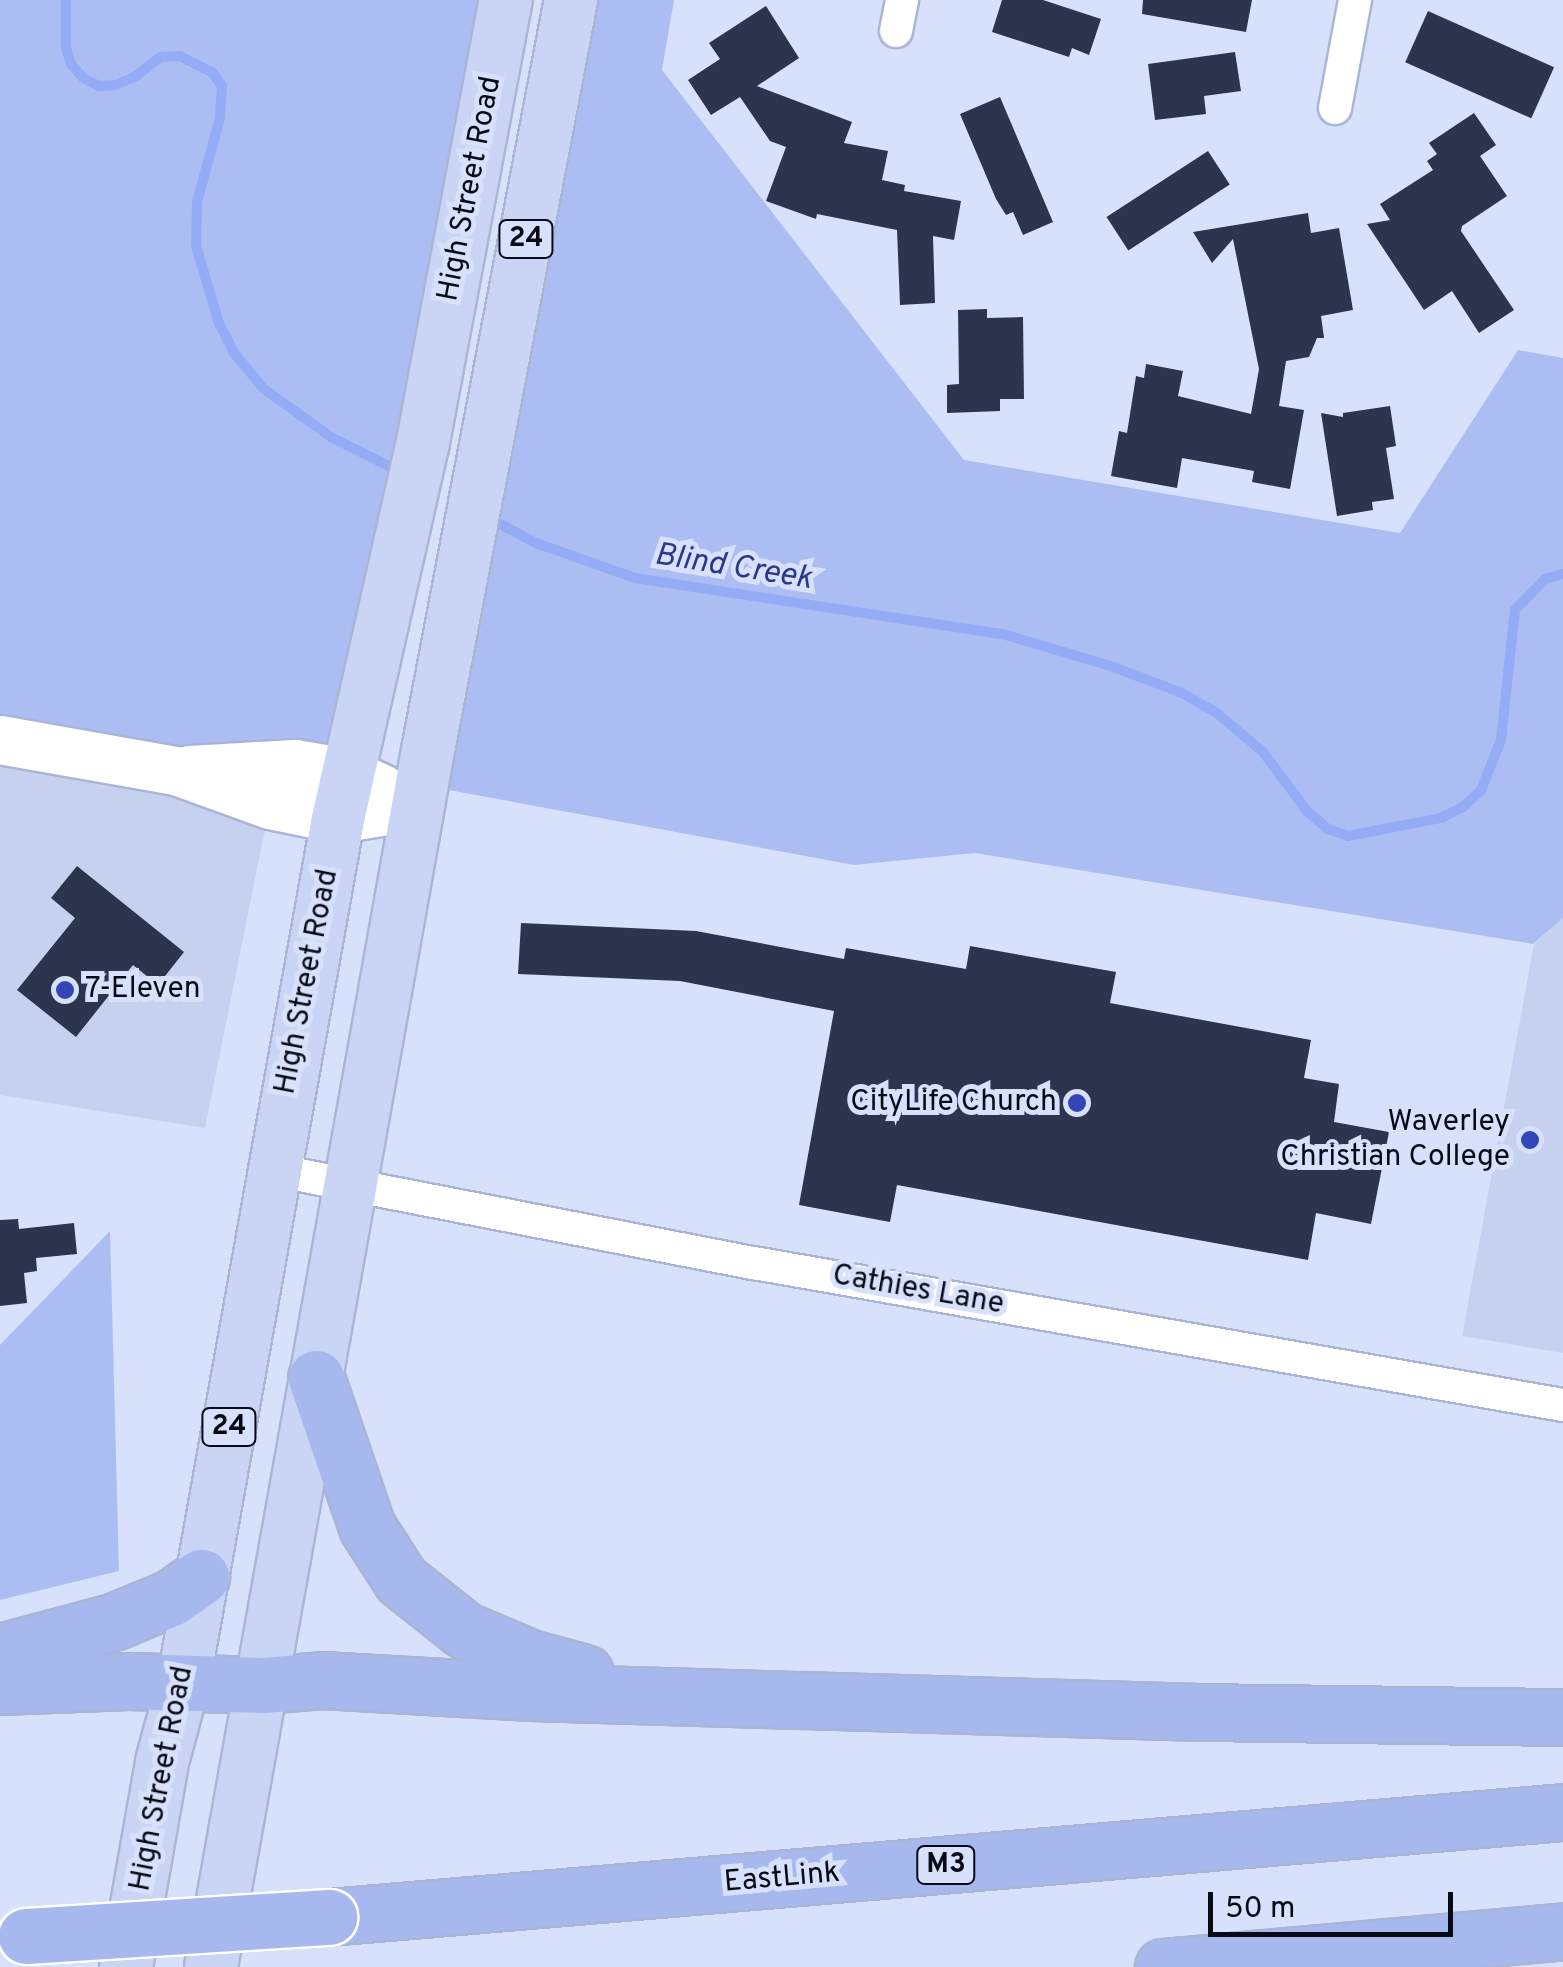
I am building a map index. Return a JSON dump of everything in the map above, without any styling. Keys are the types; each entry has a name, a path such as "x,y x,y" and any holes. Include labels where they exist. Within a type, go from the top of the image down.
{"highway":[{"path":"316,1378 367,1527 401,1580 425,1601 464,1630 530,1658 691,1694"},
{"path":"0,1652 112,1622 171,1598 202,1577"},
{"path":"0,1686 129,1681 263,1685 322,1680 531,1692 1161,1711 1563,1717"},
{"name":"EastLink","path":"13,1937 329,1917 1563,1812"},
{"path":"1162,1967 1563,1931"}],"main road":[{"name":"High Street Road","path":"126,1967 162,1762 182,1684 202,1577 343,796 422,442 506,0"},
{"name":"24","path":"211,1967 463,558 571,0"}],"street":[{"path":"1335,108 1355,0"},
{"path":"0,740 176,771 270,805 343,796 418,806"},
{"name":"Cathies Lane","path":"274,1170 754,1263 1563,1405"}],"shaded area":[{"path":"0,0 504,0 348,773 0,740"},
{"path":"571,0 674,0 662,70 964,460 1400,533 1518,350 1563,358 1563,918 1533,944 975,853 854,865 422,785"},
{"path":"0,740 270,805 205,1128 0,1095"},
{"name":"Waverley Christian College","path":"1563,918 1563,1353 1462,1336 1534,944"},
{"path":"110,1231 119,1571 0,1600 0,1345"}],"building":[{"path":"1002,0 1043,0 1101,19 1089,55 1072,48 1069,57 992,32"},
{"path":"1143,0 1252,0 1246,32 1142,14"},
{"path":"766,6 799,58 757,86 852,122 844,143 888,151 882,180 905,185 904,191 961,201 954,240 933,236 935,303 900,305 897,230 817,214 816,219 766,201 786,147 770,141 740,97 711,115 688,80 720,59 709,43"},
{"path":"1428,11 1554,67 1531,118 1405,62"},
{"path":"1235,52 1241,91 1204,96 1206,114 1155,120 1148,64"},
{"path":"1000,97 1053,222 1023,235 1013,212 1006,215 996,199 960,114"},
{"path":"1474,113 1496,145 1480,156 1507,196 1462,226 1461,231 1514,310 1479,333 1452,291 1424,310 1367,224 1390,220 1380,204 1433,170 1427,161 1437,154 1429,143"},
{"path":"1208,151 1230,185 1128,250 1107,217"},
{"path":"1308,213 1311,233 1339,228 1353,310 1321,316 1324,338 1317,338 1309,357 1286,361 1279,406 1304,410 1290,489 1252,482 1254,471 1182,458 1177,488 1111,476 1119,431 1127,433 1136,376 1144,378 1146,364 1183,371 1178,396 1251,414 1259,369 1233,239 1212,263 1193,232"},
{"path":"987,309 987,318 1023,317 1024,399 1000,399 1000,411 947,413 947,385 959,384 958,310"},
{"path":"1390,406 1396,446 1386,448 1394,499 1372,502 1373,510 1337,516 1321,413 1343,417 1343,413"},
{"path":"77,866 184,952 158,985 133,965 76,1037 17,990 75,918 51,898"},
{"name":"CityLife Church","path":"521,923 696,931 844,959 846,948 966,969 970,946 1116,972 1110,1003 1311,1040 1304,1078 1339,1084 1334,1122 1389,1132 1371,1224 1316,1213 1308,1260 897,1185 890,1222 799,1205 834,1011 680,981 518,974"},
{"path":"18,1219 19,1229 74,1223 77,1254 36,1258 37,1271 24,1273 27,1303 0,1306 0,1220"}],"waterway":[{"name":"Blind Creek","path":"66,0 66,47 71,64 83,78 99,86 116,85 136,76 160,57 180,56 212,72 222,86 220,118 197,202 196,246 219,323 234,353 264,389 331,437 401,472"},
{"name":"Blind Creek","path":"487,517 536,543 635,578 1006,635 1108,665 1182,693 1217,713 1263,752 1307,811 1328,829 1348,836 1441,818 1463,807 1481,790 1501,740 1515,610 1545,579 1563,574"}],"place":[{"name":"7-Eleven","path":"65,990"},
{"name":"CityLife Church","path":"1077,1103"},
{"name":"Waverley Christian College","path":"1530,1140"}]}
